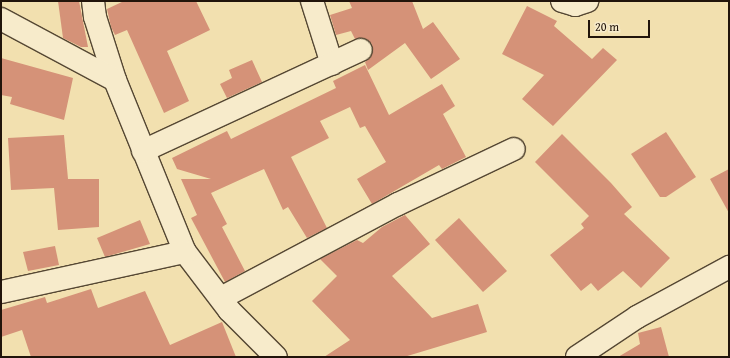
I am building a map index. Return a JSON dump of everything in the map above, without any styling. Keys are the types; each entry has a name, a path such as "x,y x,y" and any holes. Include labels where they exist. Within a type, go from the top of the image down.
{"street":[{"path":"93,1 95,17 115,80 185,252 221,298 276,357"},
{"path":"312,1 332,64"},
{"path":"562,1 575,5 587,1"},
{"path":"1,19 115,80"},
{"path":"143,150 361,50"},
{"path":"221,298 398,204 514,149"},
{"path":"1,292 185,252"},
{"path":"577,357 643,314 729,267"}],"building":[{"path":"58,1 79,1 88,47 81,47 63,38"},
{"path":"124,1 196,1 210,30 167,51 189,101 164,113 127,30 115,35 111,27 107,9"},
{"path":"349,1 412,1 423,29 433,22 460,59 431,79 405,43 368,70 365,62 371,57 372,44 362,38 355,39 351,31 336,35 330,15 352,8"},
{"path":"527,6 557,21 554,26 592,59 603,48 617,60 553,126 522,99 544,75 502,54"},
{"path":"1,58 73,78 64,120 10,104 12,97 1,95"},
{"path":"252,60 262,82 227,98 220,84 232,78 229,70"},
{"path":"365,65 389,115 442,84 455,106 443,114 466,157 442,169 439,165 372,204 357,179 386,162 365,126 360,128 350,107 320,121 329,138 291,157 327,228 307,238 288,207 283,210 264,169 211,193 227,224 222,227 245,271 225,282 191,218 197,215 181,179 211,179 177,169 172,158 227,131 231,139 336,88 333,81"},
{"path":"666,132 696,177 666,197 660,197 631,154"},
{"path":"562,134 611,183 632,207 624,214 670,258 641,288 623,271 598,291 591,283 581,291 550,255 584,228 581,224 589,216 535,162"},
{"path":"64,135 68,179 99,179 99,227 58,230 54,188 11,190 8,138"},
{"path":"729,169 729,213 710,179"},
{"path":"405,215 430,244 392,276 432,318 478,304 487,332 404,357 324,357 350,340 312,301 337,276 320,259 357,240 363,243 382,227"},
{"path":"459,218 507,271 483,292 435,240"},
{"path":"140,220 150,244 105,257 97,238"},
{"path":"55,246 59,265 28,271 23,252"},
{"path":"91,289 98,308 145,291 170,345 222,322 236,357 31,357 22,330 1,337 1,310 45,297 47,303"},
{"path":"661,327 669,357 618,357 640,344 638,333"}]}
